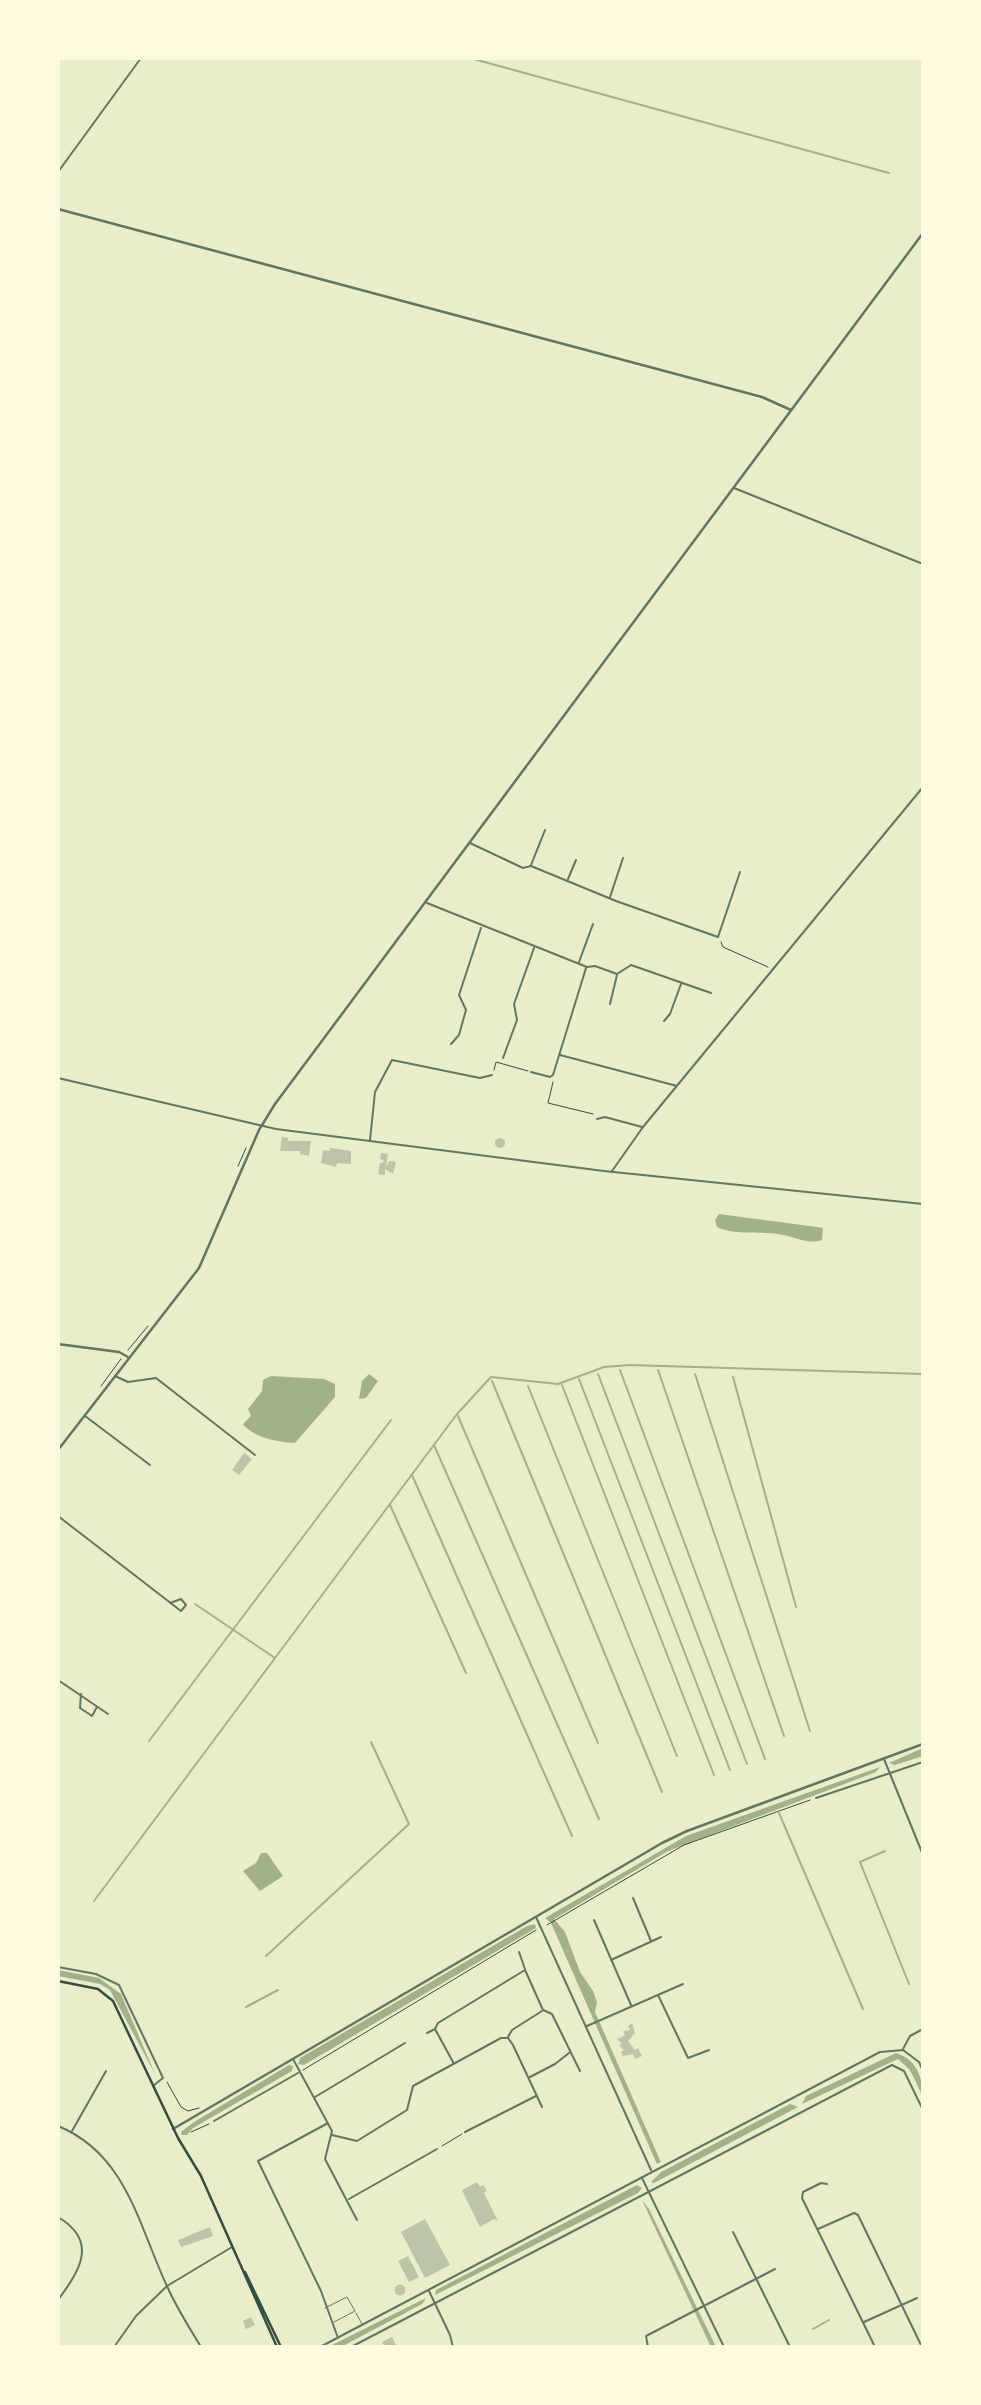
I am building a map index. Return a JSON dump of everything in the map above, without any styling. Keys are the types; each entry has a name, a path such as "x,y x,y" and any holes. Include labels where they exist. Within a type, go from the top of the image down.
{"main road":[{"path":"58,1981 99,1989 113,2001 173,2129 201,2176 279,2347"}],"street":[{"path":"58,172 141,58"},
{"path":"58,209 762,397 792,410"},
{"path":"58,1450 203,1261 261,1126 303,1065 923,233"},
{"path":"734,488 923,564"},
{"path":"612,1172 643,1127 923,787"},
{"path":"531,866 545,830"},
{"path":"470,843 523,868 531,866 718,937 740,872"},
{"path":"610,898 623,858"},
{"path":"568,880 576,860"},
{"path":"426,902 481,927 587,967 595,966 617,974"},
{"path":"579,963 593,924"},
{"path":"451,1044 459,1035 466,1010 458,995 481,927"},
{"path":"503,1058 517,1020 514,1004 534,947"},
{"path":"610,1004 617,974 631,965 711,993"},
{"path":"531,1072 552,1076 587,967"},
{"path":"664,1021 670,1014 681,983"},
{"path":"558,1055 678,1086"},
{"path":"370,1141 375,1092 392,1060 480,1078 492,1075"},
{"path":"58,1078 261,1126 612,1172 923,1204"},
{"path":"597,1119 605,1117 643,1127"},
{"path":"58,1344 119,1352 128,1357"},
{"path":"115,1375 128,1382 156,1378 255,1455"},
{"path":"84,1415 150,1465"},
{"path":"58,1516 170,1602"},
{"path":"58,1679 108,1714"},
{"path":"81,1694 80,1708 92,1716 98,1706"},
{"path":"173,2129 536,1916 687,1831 923,1744"},
{"path":"883,1759 923,1856"},
{"path":"816,1798 923,1762"},
{"path":"633,1898 651,1942"},
{"path":"536,1916 652,2171"},
{"path":"594,1920 631,2006"},
{"path":"610,1960 661,1937"},
{"path":"519,1952 543,2010 552,2014 580,2071"},
{"path":"58,1967 96,1974 119,1986 163,2078 153,2087"},
{"path":"428,2033 435,2029 438,2023 526,1970"},
{"path":"586,2026 683,1983"},
{"path":"658,1995 688,2059 709,2050"},
{"path":"508,2038 512,2030 543,2010"},
{"path":"435,2029 453,2063"},
{"path":"903,2049 910,2036 923,2029"},
{"path":"332,2134 357,2141 400,2117 407,2110 413,2086 501,2038 508,2038"},
{"path":"508,2038 542,2107"},
{"path":"314,2097 405,2043"},
{"path":"320,2347 880,2052 903,2049 919,2062 923,2071"},
{"path":"529,2078 555,2064 570,2052"},
{"path":"293,2059 328,2123 332,2134 325,2159 357,2220"},
{"path":"351,2347 892,2065 904,2071 923,2110"},
{"path":"72,2132 106,2071"},
{"path":"214,2121 299,2073"},
{"path":"465,2132 537,2096"},
{"path":"328,2123 258,2161 321,2291 338,2338"},
{"path":"58,2126 72,2132 99,2155 122,2182 136,2206 167,2286 201,2347"},
{"path":"348,2199 437,2149"},
{"path":"642,2177 724,2347"},
{"path":"827,2184 821,2183 803,2192 802,2198 875,2347"},
{"path":"816,2229 855,2213 858,2215 922,2347"},
{"path":"58,2217 80,2235 83,2250 76,2269 58,2300"},
{"path":"733,2232 790,2347"},
{"path":"114,2347 136,2316 167,2286 233,2246"},
{"path":"648,2347 646,2336 775,2270"},
{"path":"429,2290 453,2347"},
{"path":"863,2322 916,2298"}],"lane":[{"path":"325,2308 347,2297 363,2325"},
{"path":"331,2323 355,2311"}],"path":[{"path":"718,937 723,947 774,971"},
{"path":"492,1075 496,1062 531,1072"},
{"path":"552,1076 548,1103 592,1112 597,1119"},
{"path":"299,2073 684,1845 816,1798"},
{"path":"163,2078 185,2109 197,2109 207,2104"},
{"path":"191,2132 214,2121"},
{"path":"437,2149 465,2132"}],"shaded area":[{"path":"719,1214 823,1228 822,1240 800,1240 778,1234 725,1230 717,1227 715,1220"},
{"path":"369,1374 378,1381 366,1398 359,1399 362,1381"},
{"path":"271,1376 324,1379 335,1384 335,1397 295,1443 260,1436 243,1424 251,1416 248,1409 262,1391 263,1380"},
{"path":"923,1748 923,1756 895,1765 889,1763"},
{"path":"880,1767 876,1772 668,1851 554,1919 565,1932 580,1972 593,1991 597,2002 595,2012 661,2162 657,2164 551,1923 545,1918 686,1836"},
{"path":"261,1853 267,1853 283,1876 260,1891 243,1871 256,1863"},
{"path":"535,1924 536,1928 304,2065 298,2064 300,2058 527,1926"},
{"path":"58,1970 99,1978 121,1994 155,2074 110,1990 100,1984 58,1976"},
{"path":"896,2053 909,2060 917,2070 923,2097 910,2070 898,2059 802,2104 806,2096"},
{"path":"289,2065 293,2066 292,2071 193,2128 187,2135 182,2135 181,2132 194,2122"},
{"path":"790,2104 798,2107 654,2183 651,2182 661,2172"},
{"path":"637,2185 642,2188 638,2193 435,2295 436,2290"},
{"path":"642,2200 649,2209 716,2347 711,2347"},
{"path":"426,2298 422,2304 341,2347 328,2347"}],"building":[{"path":"282,1137 288,1138 288,1141 311,1141 309,1156 300,1154 300,1151 280,1151"},
{"path":"500,1138 504,1139 504,1147 500,1148 496,1147 495,1143 496,1139"},
{"path":"330,1148 351,1151 351,1164 337,1163 336,1167 321,1163 323,1150 330,1151"},
{"path":"381,1153 388,1154 386,1167 389,1161 396,1162 393,1174 385,1169 385,1175 378,1174 380,1163 384,1160 380,1159"},
{"path":"244,1453 252,1459 239,1475 232,1470"},
{"path":"632,2023 635,2033 628,2041 635,2050 638,2048 642,2056 635,2059 633,2054 623,2056 621,2052 624,2050 619,2045 622,2044 617,2039 625,2035 623,2031 630,2030 628,2026"},
{"path":"477,2182 487,2191 484,2193 498,2221 494,2219 480,2227 462,2190"},
{"path":"425,2219 450,2265 425,2278 401,2232"},
{"path":"210,2227 213,2236 181,2247 178,2240"},
{"path":"408,2256 419,2277 409,2282 398,2261"},
{"path":"400,2285 404,2286 404,2294 400,2295 396,2294 395,2290 396,2286"},
{"path":"251,2317 255,2325 246,2329 243,2321"},
{"path":"392,2337 397,2347 385,2347 382,2342"}],"waterway":[{"path":"470,58 889,173"},
{"path":"275,1658 457,1414 491,1377 558,1384 604,1367 630,1365 923,1374"},
{"path":"620,1370 765,1759"},
{"path":"658,1370 784,1736"},
{"path":"598,1374 747,1764"},
{"path":"695,1374 810,1731"},
{"path":"733,1377 796,1607"},
{"path":"579,1379 730,1770"},
{"path":"492,1381 662,1792"},
{"path":"562,1385 714,1775"},
{"path":"528,1386 677,1756"},
{"path":"458,1416 598,1743"},
{"path":"149,1741 391,1420"},
{"path":"434,1445 599,1819"},
{"path":"412,1475 572,1836"},
{"path":"390,1505 466,1673"},
{"path":"94,1901 275,1658 195,1604"},
{"path":"266,1956 409,1824 371,1742"},
{"path":"779,1813 863,2009"},
{"path":"885,1851 860,1862 909,1984"},
{"path":"246,2007 278,1990"},
{"path":"813,2329 829,2320"}]}
